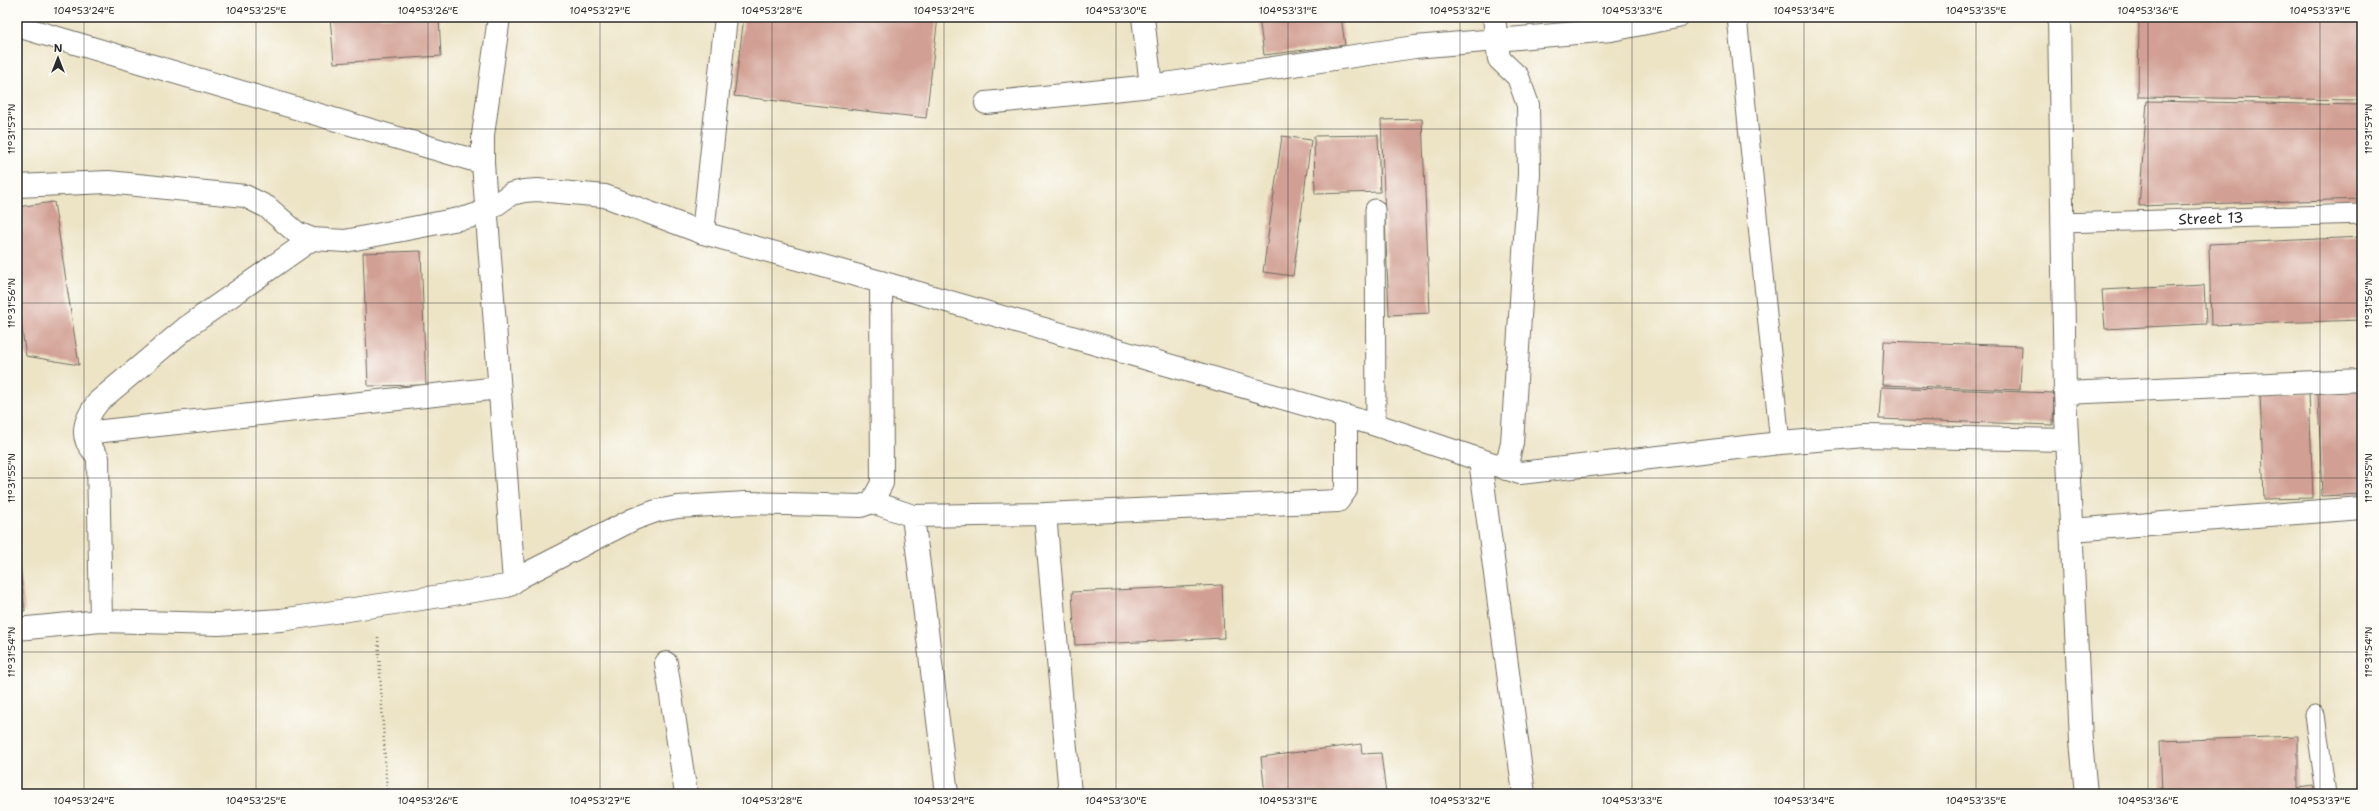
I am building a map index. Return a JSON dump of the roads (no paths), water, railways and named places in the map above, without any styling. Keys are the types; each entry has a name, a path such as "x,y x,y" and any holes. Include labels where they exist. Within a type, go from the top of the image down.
{"street":[{"path":"499,17 483,135 486,211 514,582"},
{"path":"703,232 726,17"},
{"path":"1143,17 1151,86"},
{"path":"1494,17 1495,40 1499,59 1518,77 1528,105 1529,174 1512,443 1506,469"},
{"path":"986,103 1151,86 1415,47 1603,31 1677,17"},
{"path":"2059,17 2061,223 2065,393 2081,741 2086,794"},
{"path":"17,26 484,163"},
{"path":"17,186 108,182 245,196 267,207 297,233 312,239 345,241 452,222 486,211 511,194 524,191 537,190 605,196 703,232 1376,425 1520,473 1780,443 1866,436 2067,440"},
{"path":"101,621 98,458 90,447 85,434 91,410 99,401 187,327 312,239"},
{"path":"872,502 882,483 881,282"},
{"path":"2065,393 2362,380"},
{"path":"85,434 499,388"},
{"path":"17,629 101,621 218,624 281,620 507,586 634,519 656,511 678,507 746,503 861,506 872,502 913,516 1044,514 1338,501 1345,494 1346,490 1346,417"},
{"path":"1480,460 1524,794"},
{"path":"2071,530 2362,508"},
{"path":"1044,514 1070,794"},
{"path":"913,516 947,794"},
{"path":"666,663 686,794"}],"lane":[{"path":"1737,17 1780,443"},
{"path":"1375,209 1376,425"},
{"name":"Street 13","path":"2061,223 2362,214"},
{"path":"2315,715 2326,794"}]}
